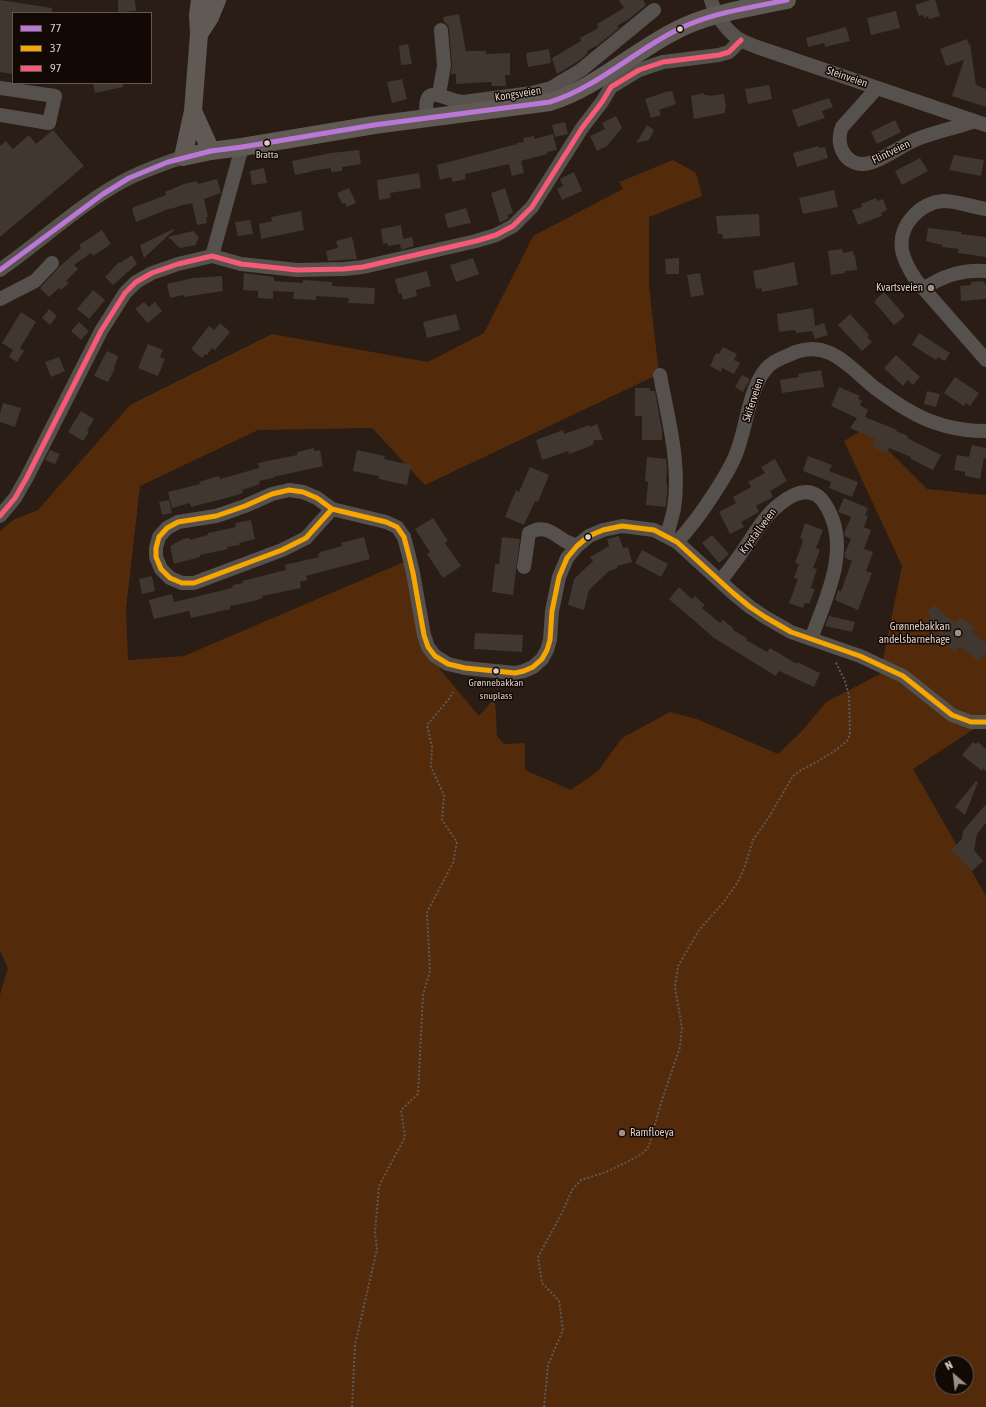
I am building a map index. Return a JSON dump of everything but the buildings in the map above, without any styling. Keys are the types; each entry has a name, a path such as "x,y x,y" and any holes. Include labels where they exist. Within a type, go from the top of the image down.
{"main road":[{"path":"183,157 193,111 200,0"},
{"path":"199,34 210,18 217,0"},
{"name":"Kongsveien","path":"183,157 211,151 374,125 533,105 562,98 575,93 662,37 692,23 715,8 787,0"},
{"path":"193,111 211,151"}],"street":[{"name":"Steinveien","path":"715,8 730,30 741,40 757,47 940,109 972,122 986,125"},
{"name":"Kongsveien","path":"439,94 454,101 463,102 532,93 551,88 581,70 654,10"},
{"path":"426,119 426,101 430,96 439,94 444,66 441,30"},
{"path":"0,516 15,498 27,477 101,331 125,293 136,282 152,273 178,264 212,256 241,264 276,268 297,270 344,269 363,267 496,235 513,226 532,207 582,128 602,102 611,87 639,70 663,62 719,55 728,52 741,40"},
{"path":"0,88 55,96 49,123 0,115"},
{"name":"Flintveien","path":"877,88 842,127 839,134 839,143 845,156 858,163 865,164 875,161 917,139 972,122"},
{"path":"212,256 242,147"},
{"name":"Kongsveien","path":"0,270 103,194 129,178 183,157"},
{"path":"986,210 943,201 934,203 923,208 913,215 908,221 903,232 902,248 909,270 924,290 986,360"},
{"path":"0,299 35,281 52,263"},
{"path":"924,290 931,284 948,276 986,271"},
{"name":"Skiferveien","path":"672,539 694,524 727,472 736,455 755,387 761,375 773,362 794,352 805,350 827,352 839,357 875,388 922,418 954,428 986,431"},
{"path":"660,375 675,458 676,486 672,539"},
{"path":"332,509 306,538 282,550 194,582 182,583 170,578 161,569 156,557 156,548 159,537 167,528 178,522 216,516 245,506 272,494 289,490 303,492 317,498 332,509 386,522 396,527 404,537 413,573 424,635 428,647 435,656 448,664 465,668 515,673 529,669 542,659 550,640 552,611 559,577 567,558 577,546 589,536 603,530 622,526 654,530 672,539 721,580 750,607 765,617 791,632 860,656 903,676 952,715 971,722 986,722"},
{"name":"Krystallveien","path":"721,580 762,522 779,504 797,493 810,491 815,494 821,498 832,516 837,552 828,594 811,639"},
{"path":"524,567 529,533 533,531 539,529 550,531 577,546"}],"path":[{"path":"544,1407 548,1365 563,1330 559,1302 542,1284 538,1257 563,1211 572,1190 581,1180 606,1172 629,1161 642,1154 649,1146 661,1103 680,1047 682,1028 675,987 678,966 699,930 738,882 745,866 753,840 769,817 793,776 847,741 850,734 849,696 845,681 828,645"},
{"path":"352,1407 355,1345 377,1249 375,1232 379,1186 405,1137 401,1110 418,1094 423,995 430,971 427,912 453,863 457,842 442,820 444,795 431,767 432,747 427,725 453,692"}],"shaded area":[{"path":"673,160 696,173 702,196 649,217 649,286 659,374 425,485 372,428 258,430 140,486 126,609 128,660 184,656 404,562 440,669 479,716 495,698 497,736 504,744 525,743 525,769 527,771 571,790 598,771 622,738 670,712 697,719 778,754 801,732 826,702 880,674 902,566 844,441 866,428 927,489 986,495 986,721 913,769 986,896 986,1407 0,1407 0,995 8,968 0,951 0,531 13,520 38,510 130,405 272,334 428,362 484,333 533,236 623,189 619,182"}],"transit line":[{"name":"77","path":"0,270 103,194 129,178 168,162 211,151 374,125 550,102 566,96 598,80 658,41 686,25 729,12 787,0"},
{"name":"97","path":"0,516 15,498 27,477 101,331 125,293 136,282 152,273 178,264 212,256 241,264 297,270 344,269 363,267 496,235 513,226 532,207 582,128 602,102 611,87 639,70 663,62 719,55 729,52 741,40"},
{"name":"37","path":"332,509 306,538 282,550 194,583 182,583 170,578 161,569 156,557 156,548 159,537 167,528 178,522 216,516 245,506 272,494 289,490 303,492 317,498 332,509 386,522 397,527 404,537 409,556 424,635 428,647 435,656 448,664 465,668 515,673 533,667 542,659 547,650 550,640 552,611 559,577 567,558 577,546 589,536 603,530 622,526 654,530 677,542 733,593 765,617 791,632 860,656 903,676 952,715 971,722 986,722"}],"place":[{"name":"Bratta","path":"267,143"},
{"name":"Kvartsveien","path":"931,288"},
{"name":"Grønnebakkan andelsbarnehage","path":"958,633"},
{"name":"Grønnebakkan snuplass","path":"496,671"},
{"name":"Ramfloeya","path":"622,1133"}]}
